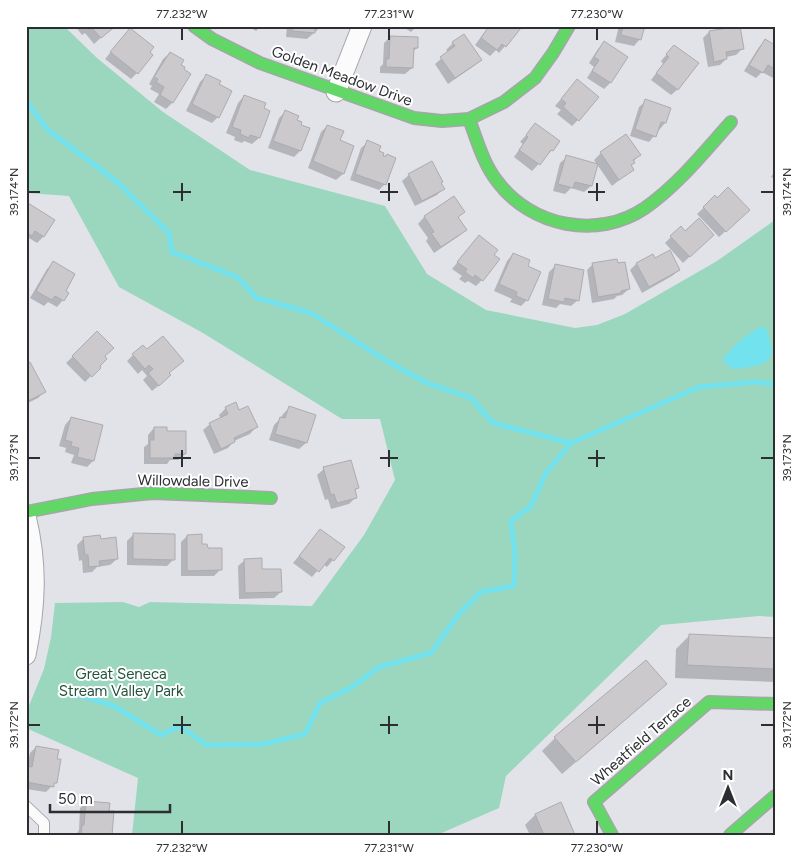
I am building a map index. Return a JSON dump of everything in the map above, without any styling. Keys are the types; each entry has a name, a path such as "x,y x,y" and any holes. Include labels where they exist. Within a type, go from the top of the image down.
{"street":[{"name":"Golden Meadow Drive","path":"194,26 212,39 260,64 414,118 442,120 469,119 504,102 535,78 569,26"},
{"path":"336,92 362,26"},
{"path":"469,119 487,166 503,189 544,219 574,227 598,226 622,220 644,209 684,175 731,122"},
{"name":"Willowdale Drive","path":"26,514 92,499 153,493 270,498"},
{"path":"26,514 33,542 36,582 34,611 26,655"},
{"name":"Wheatfield Terrace","path":"612,835 594,802 709,702 775,704"},
{"path":"730,835 775,796"}],"lane":[{"path":"26,806 44,823 44,835"}],"green space":[{"name":"Great Seneca Stream Valley Park","path":"26,26 64,26 97,58 163,112 250,170 385,206 427,274 486,310 575,328 597,325 625,314 717,261 775,220 775,617 759,616 661,625 506,776 499,808 437,835 132,835 138,778 26,728 26,713 44,669 51,637 55,603 123,602 139,607 150,602 312,606 364,535 395,480 380,419 342,419 203,333 119,287 69,196 26,193"}],"water":[{"path":"765,326 771,348 771,355 768,360 755,366 733,369 722,360 752,332"}],"building":[{"path":"86,26 116,26 101,38 92,28 89,30"},
{"path":"292,26 323,26 315,27 315,33 292,31"},
{"path":"489,26 519,26 521,28 506,47 502,44 497,50 481,38"},
{"path":"623,26 645,26 641,40 621,35"},
{"path":"740,26 744,49 726,52 727,59 714,62 709,31"},
{"path":"130,28 154,47 150,52 153,55 138,74 110,52"},
{"path":"464,34 482,60 455,78 440,57 455,46 452,42"},
{"path":"390,36 418,37 418,48 414,48 413,68 386,67 386,59 389,59"},
{"path":"765,39 775,45 775,69 768,65 763,73 749,65"},
{"path":"604,41 628,57 611,83 592,71 599,60 594,57"},
{"path":"674,45 699,63 678,90 656,73 669,57 666,54"},
{"path":"170,52 184,60 181,65 191,74 173,103 160,95 164,87 156,82 158,79 154,77"},
{"path":"206,74 221,81 219,84 232,91 219,118 192,104"},
{"path":"577,79 599,97 579,121 563,107 566,103 561,99"},
{"path":"244,95 266,103 264,108 270,111 260,138 250,135 249,138 240,134 241,130 232,127"},
{"path":"645,99 671,108 666,123 661,122 656,137 635,129"},
{"path":"285,110 299,116 297,120 302,122 301,125 310,128 301,151 273,141"},
{"path":"535,123 560,141 540,165 519,150 528,137 526,135"},
{"path":"327,125 344,131 340,140 354,146 344,174 313,161"},
{"path":"626,134 641,155 633,160 635,163 631,165 634,170 619,180 600,152"},
{"path":"367,140 381,146 379,151 384,153 383,156 387,154 396,158 386,185 355,174"},
{"path":"566,155 598,164 592,186 575,182 573,188 558,184"},
{"path":"432,161 445,189 422,201 408,174"},
{"path":"728,187 750,210 726,232 703,207 715,195 717,198"},
{"path":"454,196 465,212 458,217 467,230 441,247 431,233 434,232 424,216"},
{"path":"28,203 55,220 44,237 35,231 32,236 26,232 26,206"},
{"path":"699,218 714,235 690,257 670,236 681,226 685,231"},
{"path":"479,235 498,250 494,255 500,259 483,281 475,275 473,278 465,272 467,269 457,262"},
{"path":"670,250 680,270 649,287 636,263 653,254 655,258"},
{"path":"513,253 530,260 528,266 541,272 528,301 516,296 517,292 499,284"},
{"path":"617,259 618,263 625,262 630,289 621,291 621,293 598,297 592,263"},
{"path":"53,261 75,274 66,291 69,293 64,301 55,296 52,300 36,291"},
{"path":"555,264 584,270 579,301 565,298 564,302 548,299"},
{"path":"97,331 114,348 105,356 107,359 92,377 72,356"},
{"path":"163,336 184,361 169,373 171,375 159,386 148,373 153,369 149,365 145,369 132,354 143,345 147,349"},
{"path":"26,359 28,363 30,362 46,392 26,402"},
{"path":"236,402 239,410 248,406 258,427 234,438 235,442 221,449 209,423 228,414 225,407"},
{"path":"289,406 316,415 307,443 275,434 280,417 285,418"},
{"path":"71,417 103,425 94,461 77,457 79,448 71,446 72,442 65,440"},
{"path":"154,427 167,427 167,431 186,431 186,454 175,454 175,458 150,458 150,440 154,440"},
{"path":"351,460 359,488 355,489 357,498 337,503 334,494 331,495 323,467"},
{"path":"320,529 345,547 334,561 330,558 319,572 299,556"},
{"path":"133,533 175,534 175,560 133,559"},
{"path":"202,534 202,544 207,544 208,548 222,548 222,570 187,571 187,535"},
{"path":"100,535 101,539 116,537 118,559 99,561 100,566 89,567 88,555 85,555 83,537"},
{"path":"262,558 262,569 281,569 282,592 245,593 244,559"},
{"path":"689,634 775,638 775,669 687,665"},
{"path":"646,660 667,684 576,762 554,737"},
{"path":"36,746 59,750 57,759 61,759 57,783 54,783 54,787 26,782 29,766 32,767"},
{"path":"86,801 110,803 109,811 114,811 112,835 81,835 82,825 84,825"},
{"path":"561,802 575,835 544,835 535,814"}],"waterway":[{"path":"26,101 48,130 116,181 169,233 172,252 237,277 257,298 311,313 385,360 427,383 471,398 493,423 571,443 699,387 756,382 775,384"},
{"path":"76,694 114,706 161,735 179,726 207,745 264,744 305,734 320,703 352,687 379,667 431,653 459,614 481,592 514,586 515,554 511,521 531,506 546,473 571,443"}],"traffic: fast":[{"path":"194,26 212,39 260,63 414,118 442,121 469,119 504,102 535,78 569,26"},
{"path":"469,119 488,167 511,197 528,209 546,218 566,224 586,226 607,224 627,218 645,208 680,179 731,122"},
{"path":"26,512 92,499 153,493 271,498"},
{"path":"612,835 594,802 709,702 775,704"},
{"path":"730,835 775,796"}]}
